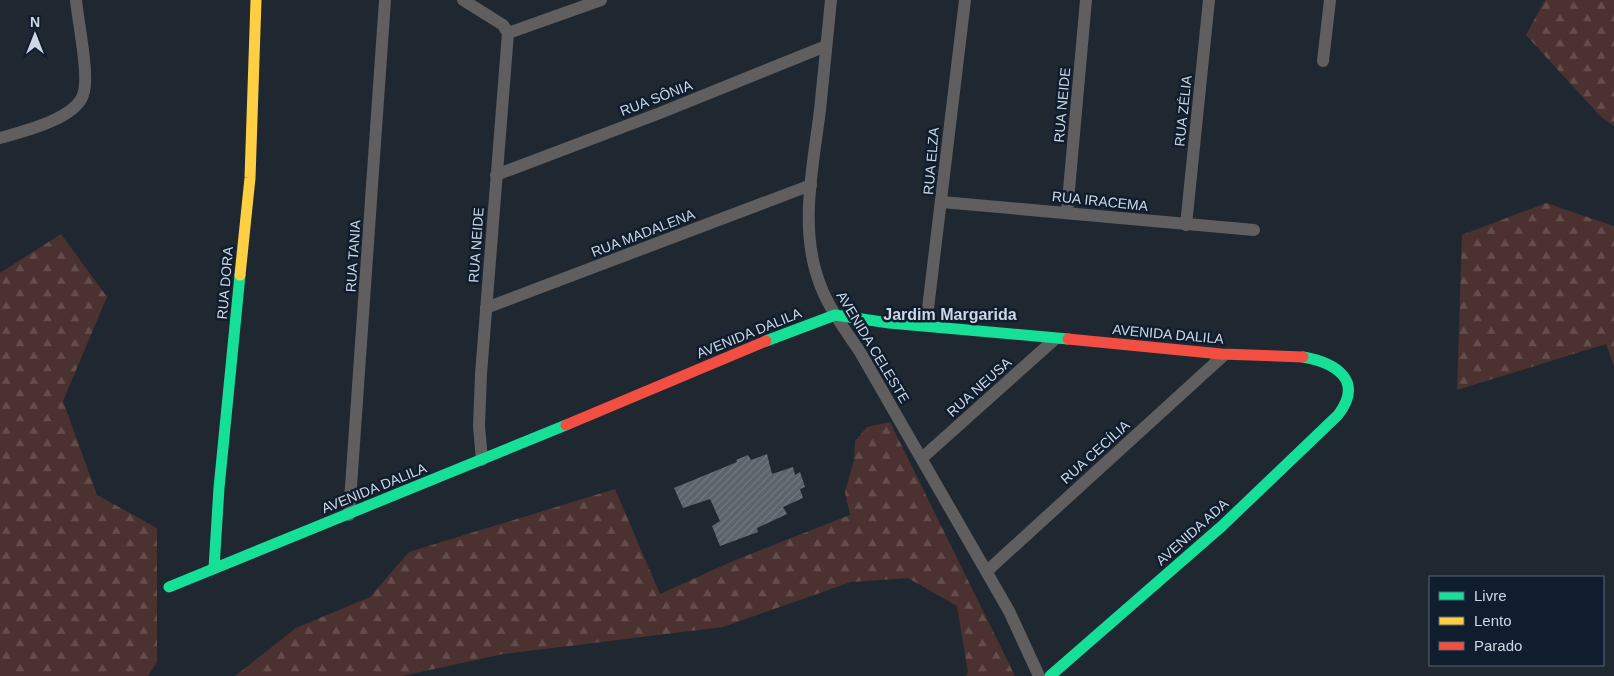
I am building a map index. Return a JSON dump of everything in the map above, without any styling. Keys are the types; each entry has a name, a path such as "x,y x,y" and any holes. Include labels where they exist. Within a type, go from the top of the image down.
{"street":[{"path":"0,138 26,131 54,120 70,111 80,102 85,85 76,0"},
{"name":"RUA DORA","path":"214,568 219,488 250,178 256,0"},
{"name":"RUA TANIA","path":"349,515 385,0"},
{"path":"463,0 503,25 508,33 601,0"},
{"name":"AVENIDA CELESTE","path":"831,0 811,185 808,228 812,258 821,286 835,315 860,352 987,571 1009,611 1039,676"},
{"name":"RUA ELZA","path":"926,325 965,0"},
{"name":"RUA NEIDE","path":"1066,212 1086,0"},
{"name":"RUA ZÉLIA","path":"1186,225 1209,0"},
{"path":"1323,61 1330,0"},
{"name":"RUA NEIDE","path":"482,460 479,412 508,33"},
{"name":"RUA SÔNIA","path":"496,175 660,113 826,46"},
{"name":"RUA MADALENA","path":"486,308 811,185"},
{"name":"RUA IRACEMA","path":"942,202 1254,230"},
{"name":"AVENIDA DALILA","path":"169,587 349,515 740,352 835,315 1224,355 1296,357 1321,362 1336,369 1347,380 1350,394 1348,404"},
{"name":"RUA NEUSA","path":"922,458 1055,339"},
{"name":"RUA CECÍLIA","path":"987,571 1224,355"},
{"name":"AVENIDA ADA","path":"1050,676 1222,526 1333,422 1348,404"}],"green space":[{"path":"1545,0 1614,0 1614,126 1601,117 1526,35"},
{"path":"1546,203 1614,226 1614,366 1606,344 1457,390 1462,235"},
{"path":"61,234 107,297 63,401 97,495 157,528 157,662 148,676 0,676 0,273"},
{"path":"890,422 1015,676 966,676 968,672 957,606 908,578 851,582 723,627 503,654 402,676 235,676 296,628 370,597 409,552 615,489 660,594 733,561 850,515 845,492 854,460 855,441 867,427"}],"building":[{"path":"767,454 772,474 793,467 795,475 800,472 805,487 800,489 803,498 783,507 787,514 757,528 758,532 720,546 712,526 720,521 710,499 683,508 674,488 737,462 736,460 748,455 751,460"}],"traffic: fast":[{"path":"214,568 219,488 240,275"},
{"path":"766,341 835,315 889,323 1068,339"},
{"path":"1050,676 1222,526 1338,415 1345,403 1348,392 1347,383 1343,376 1336,369 1326,364 1303,357"},
{"path":"169,587 566,425"}],"traffic: slow":[{"path":"240,275 250,178 256,0"}],"traffic: jam":[{"path":"1068,339 1221,354 1303,357"},
{"path":"566,425 766,341"}],"district":[{"name":"Jardim Margarida","path":"950,314"}]}
